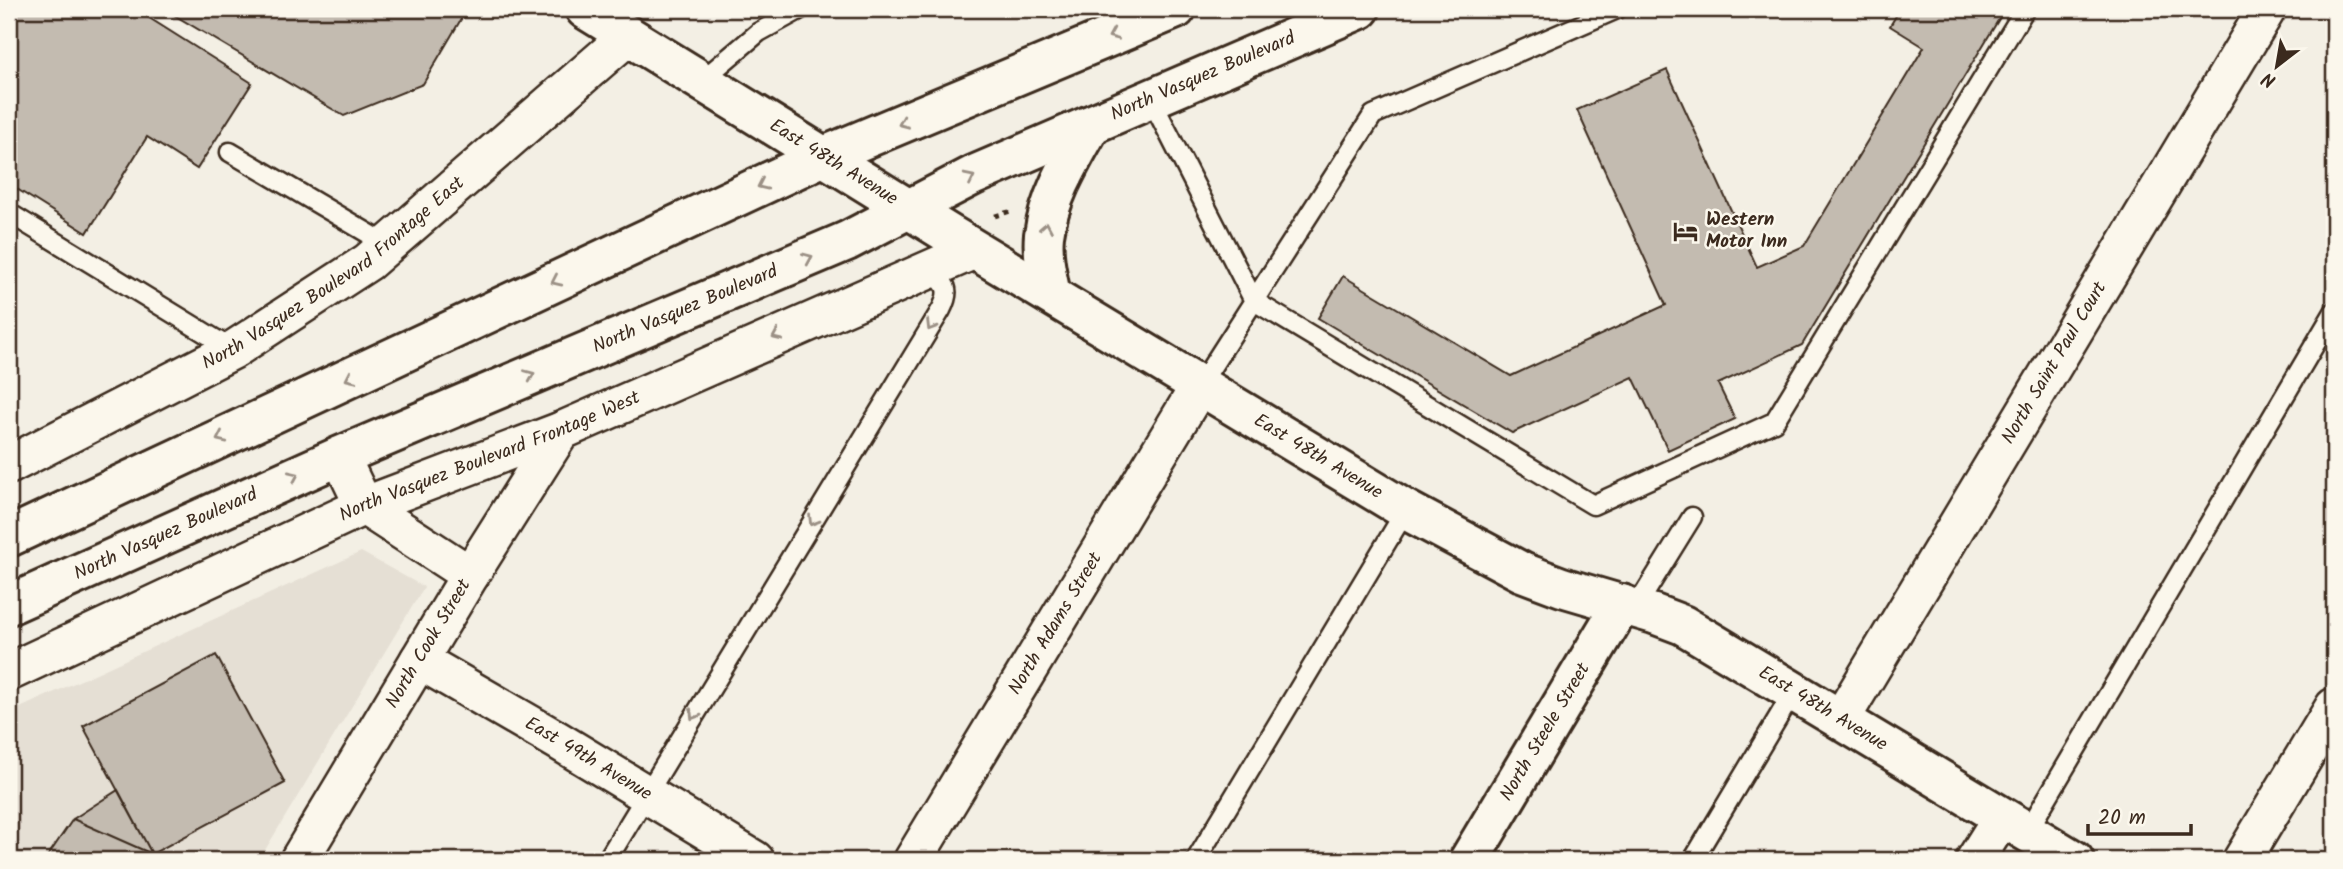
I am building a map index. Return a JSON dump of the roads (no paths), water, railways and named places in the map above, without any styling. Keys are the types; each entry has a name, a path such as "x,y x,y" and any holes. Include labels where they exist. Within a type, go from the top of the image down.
{"main road":[{"name":"East 48th Avenue","path":"584,9 974,250 1406,510 1522,572 1683,625 2074,860"},
{"path":"9,537 824,156 1176,9"},
{"name":"North Vasquez Boulevard","path":"9,605 340,456 847,242 974,175 1360,9"},
{"path":"1051,295 1044,253 1047,219 1067,169 1091,125"},
{"name":"North Steele Street","path":"1469,860 1628,607"}],"street":[{"name":"North Saint Paul Court","path":"1841,719 2267,9"},
{"name":"North Vasquez Boulevard Frontage East","path":"11,460 233,350 368,262 628,36"},
{"name":"North Vasquez Boulevard Frontage West","path":"9,672 364,506 561,431 974,250"},
{"name":"North Adams Street","path":"913,860 1200,385"},
{"name":"North Cook Street","path":"299,860 470,575 561,431"},
{"path":"340,456 364,506 470,575"},
{"name":"East 49th Avenue","path":"419,660 755,860"},
{"path":"2242,860 2334,707"},
{"path":"1975,860 2014,824"}],"lane":[{"path":"701,81 759,32 801,9"},
{"path":"1200,385 1373,115 1617,9"},
{"path":"1152,99 1254,301 1593,505 1774,422 2025,9"},
{"path":"230,152 388,245"},
{"path":"9,213 233,350"},
{"path":"607,860 942,310 947,300 947,288 944,282 929,270"},
{"path":"2014,824 2334,312"},
{"path":"1196,860 1406,510"},
{"path":"1628,607 1692,517"},
{"path":"1693,860 1794,691"}],"place":[{"name":"Western Motor Inn","path":"1686,231"}]}
